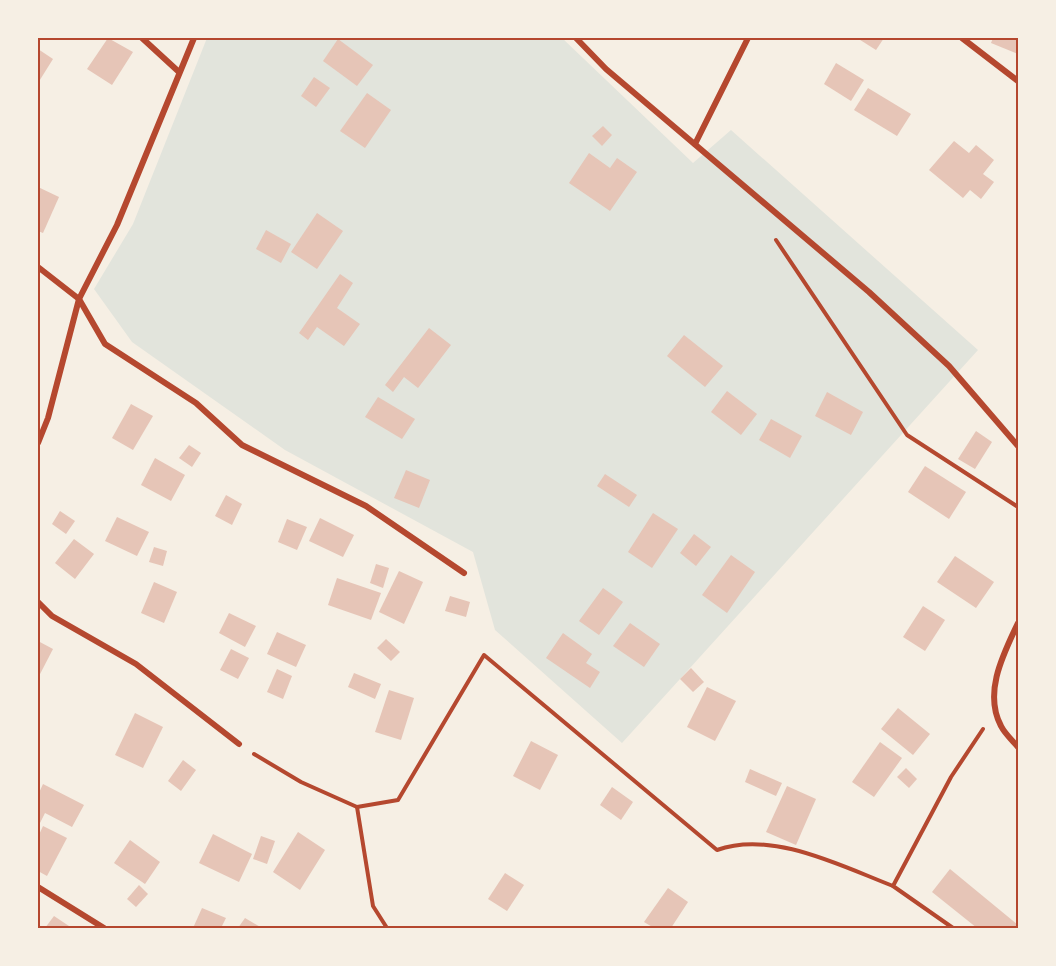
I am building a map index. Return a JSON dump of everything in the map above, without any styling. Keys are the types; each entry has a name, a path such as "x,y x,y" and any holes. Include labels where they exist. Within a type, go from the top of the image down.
{"street":[{"path":"142,38 179,72"},
{"path":"38,443 48,418 79,299 117,225 194,38"},
{"path":"576,38 606,69 869,292 948,366 1018,446"},
{"path":"695,144 747,38"},
{"path":"962,38 1018,81"},
{"path":"38,267 79,299 105,344 196,403 242,445 366,506 464,573"},
{"path":"38,602 52,616 136,664 238,744"},
{"path":"1018,623 1000,661 995,711 1001,727 1018,747"},
{"path":"38,887 104,928"}],"path":[{"path":"770,231 907,435 1018,507"},
{"path":"238,744 301,782 357,807 398,800 484,655 717,850 736,843 806,852 893,886 952,928"},
{"path":"893,886 951,777 995,711"},
{"path":"357,807 373,906 387,928"}],"shaded area":[{"path":"207,38 562,38 693,163 731,130 978,350 622,743 495,630 473,552 285,450 132,342 94,289 133,224"}],"building":[{"path":"108,38 133,52 112,85 87,69"},
{"path":"857,38 884,38 876,50"},
{"path":"993,38 1018,38 1018,54 991,43"},
{"path":"338,39 373,65 357,86 323,61"},
{"path":"38,49 53,59 38,83"},
{"path":"836,63 864,80 851,101 824,84"},
{"path":"314,77 330,88 316,107 301,96"},
{"path":"868,88 911,114 897,136 854,110"},
{"path":"367,93 391,110 365,148 340,131"},
{"path":"603,126 612,135 602,146 592,136"},
{"path":"954,141 969,153 976,145 994,160 983,174 994,182 981,199 970,190 963,198 929,170"},
{"path":"589,153 610,168 617,158 637,172 610,211 569,183"},
{"path":"38,187 59,197 43,233 38,231"},
{"path":"317,213 343,231 317,269 291,252"},
{"path":"266,230 291,244 281,263 256,249"},
{"path":"340,274 353,283 337,308 360,324 344,346 317,327 308,340 299,333"},
{"path":"429,328 451,345 418,388 404,377 393,392 385,385"},
{"path":"684,335 723,366 705,387 667,356"},
{"path":"727,391 757,414 741,435 711,412"},
{"path":"827,392 863,412 851,435 815,416"},
{"path":"378,397 415,419 402,439 365,417"},
{"path":"131,404 153,416 133,450 112,438"},
{"path":"771,419 802,436 790,458 759,440"},
{"path":"976,431 992,442 975,469 958,459"},
{"path":"189,445 201,453 192,467 179,458"},
{"path":"155,458 185,475 171,501 141,485"},
{"path":"925,466 966,492 949,519 908,492"},
{"path":"406,470 430,480 419,508 394,498"},
{"path":"605,474 637,495 629,507 597,486"},
{"path":"226,495 242,504 232,525 215,516"},
{"path":"60,511 75,521 66,534 52,524"},
{"path":"653,513 678,529 652,568 628,552"},
{"path":"117,517 149,532 137,556 105,541"},
{"path":"320,518 354,535 343,557 309,541"},
{"path":"287,519 307,527 297,550 278,542"},
{"path":"694,534 711,547 696,566 680,553"},
{"path":"74,539 94,554 75,579 55,563"},
{"path":"154,547 167,551 163,566 149,562"},
{"path":"731,555 755,572 727,613 702,595"},
{"path":"955,556 994,582 976,608 937,582"},
{"path":"376,564 389,568 383,588 370,583"},
{"path":"399,571 423,582 404,624 379,612"},
{"path":"337,578 381,593 371,620 328,605"},
{"path":"154,582 177,592 164,623 141,613"},
{"path":"603,588 623,602 599,635 579,621"},
{"path":"450,596 470,602 466,617 445,611"},
{"path":"923,606 945,620 925,651 903,637"},
{"path":"229,613 256,626 245,647 219,633"},
{"path":"630,623 660,644 644,667 613,646"},
{"path":"277,632 306,645 296,667 267,654"},
{"path":"563,633 592,654 586,663 600,672 590,688 546,658"},
{"path":"386,639 400,652 391,661 377,648"},
{"path":"38,641 53,649 38,678"},
{"path":"231,649 249,658 238,679 220,670"},
{"path":"691,668 704,682 693,692 680,679"},
{"path":"277,669 292,676 283,699 267,692"},
{"path":"354,673 381,684 375,699 348,687"},
{"path":"707,687 736,701 715,741 687,727"},
{"path":"389,690 414,698 401,740 375,732"},
{"path":"898,708 930,734 913,755 881,729"},
{"path":"135,713 163,727 143,768 115,755"},
{"path":"531,741 558,755 540,790 513,776"},
{"path":"880,742 902,758 874,797 852,782"},
{"path":"183,760 196,770 181,791 168,781"},
{"path":"906,768 917,779 909,788 897,777"},
{"path":"750,769 782,783 776,796 745,782"},
{"path":"43,784 84,805 72,827 45,813 38,827 38,795"},
{"path":"787,786 816,799 796,845 766,832"},
{"path":"612,787 633,802 621,820 600,805"},
{"path":"43,826 67,838 47,876 38,871 38,837"},
{"path":"298,832 325,850 300,890 273,872"},
{"path":"213,834 252,854 239,882 199,863"},
{"path":"261,836 275,841 267,864 253,859"},
{"path":"130,840 160,862 145,884 114,863"},
{"path":"950,869 1018,925 1018,928 977,928 932,892"},
{"path":"505,873 524,885 507,911 488,899"},
{"path":"139,885 148,894 136,907 127,899"},
{"path":"668,888 688,902 671,928 654,928 644,922"},
{"path":"202,908 226,918 221,928 193,928"},
{"path":"54,916 72,928 45,928"},
{"path":"245,918 262,928 238,928"}]}
